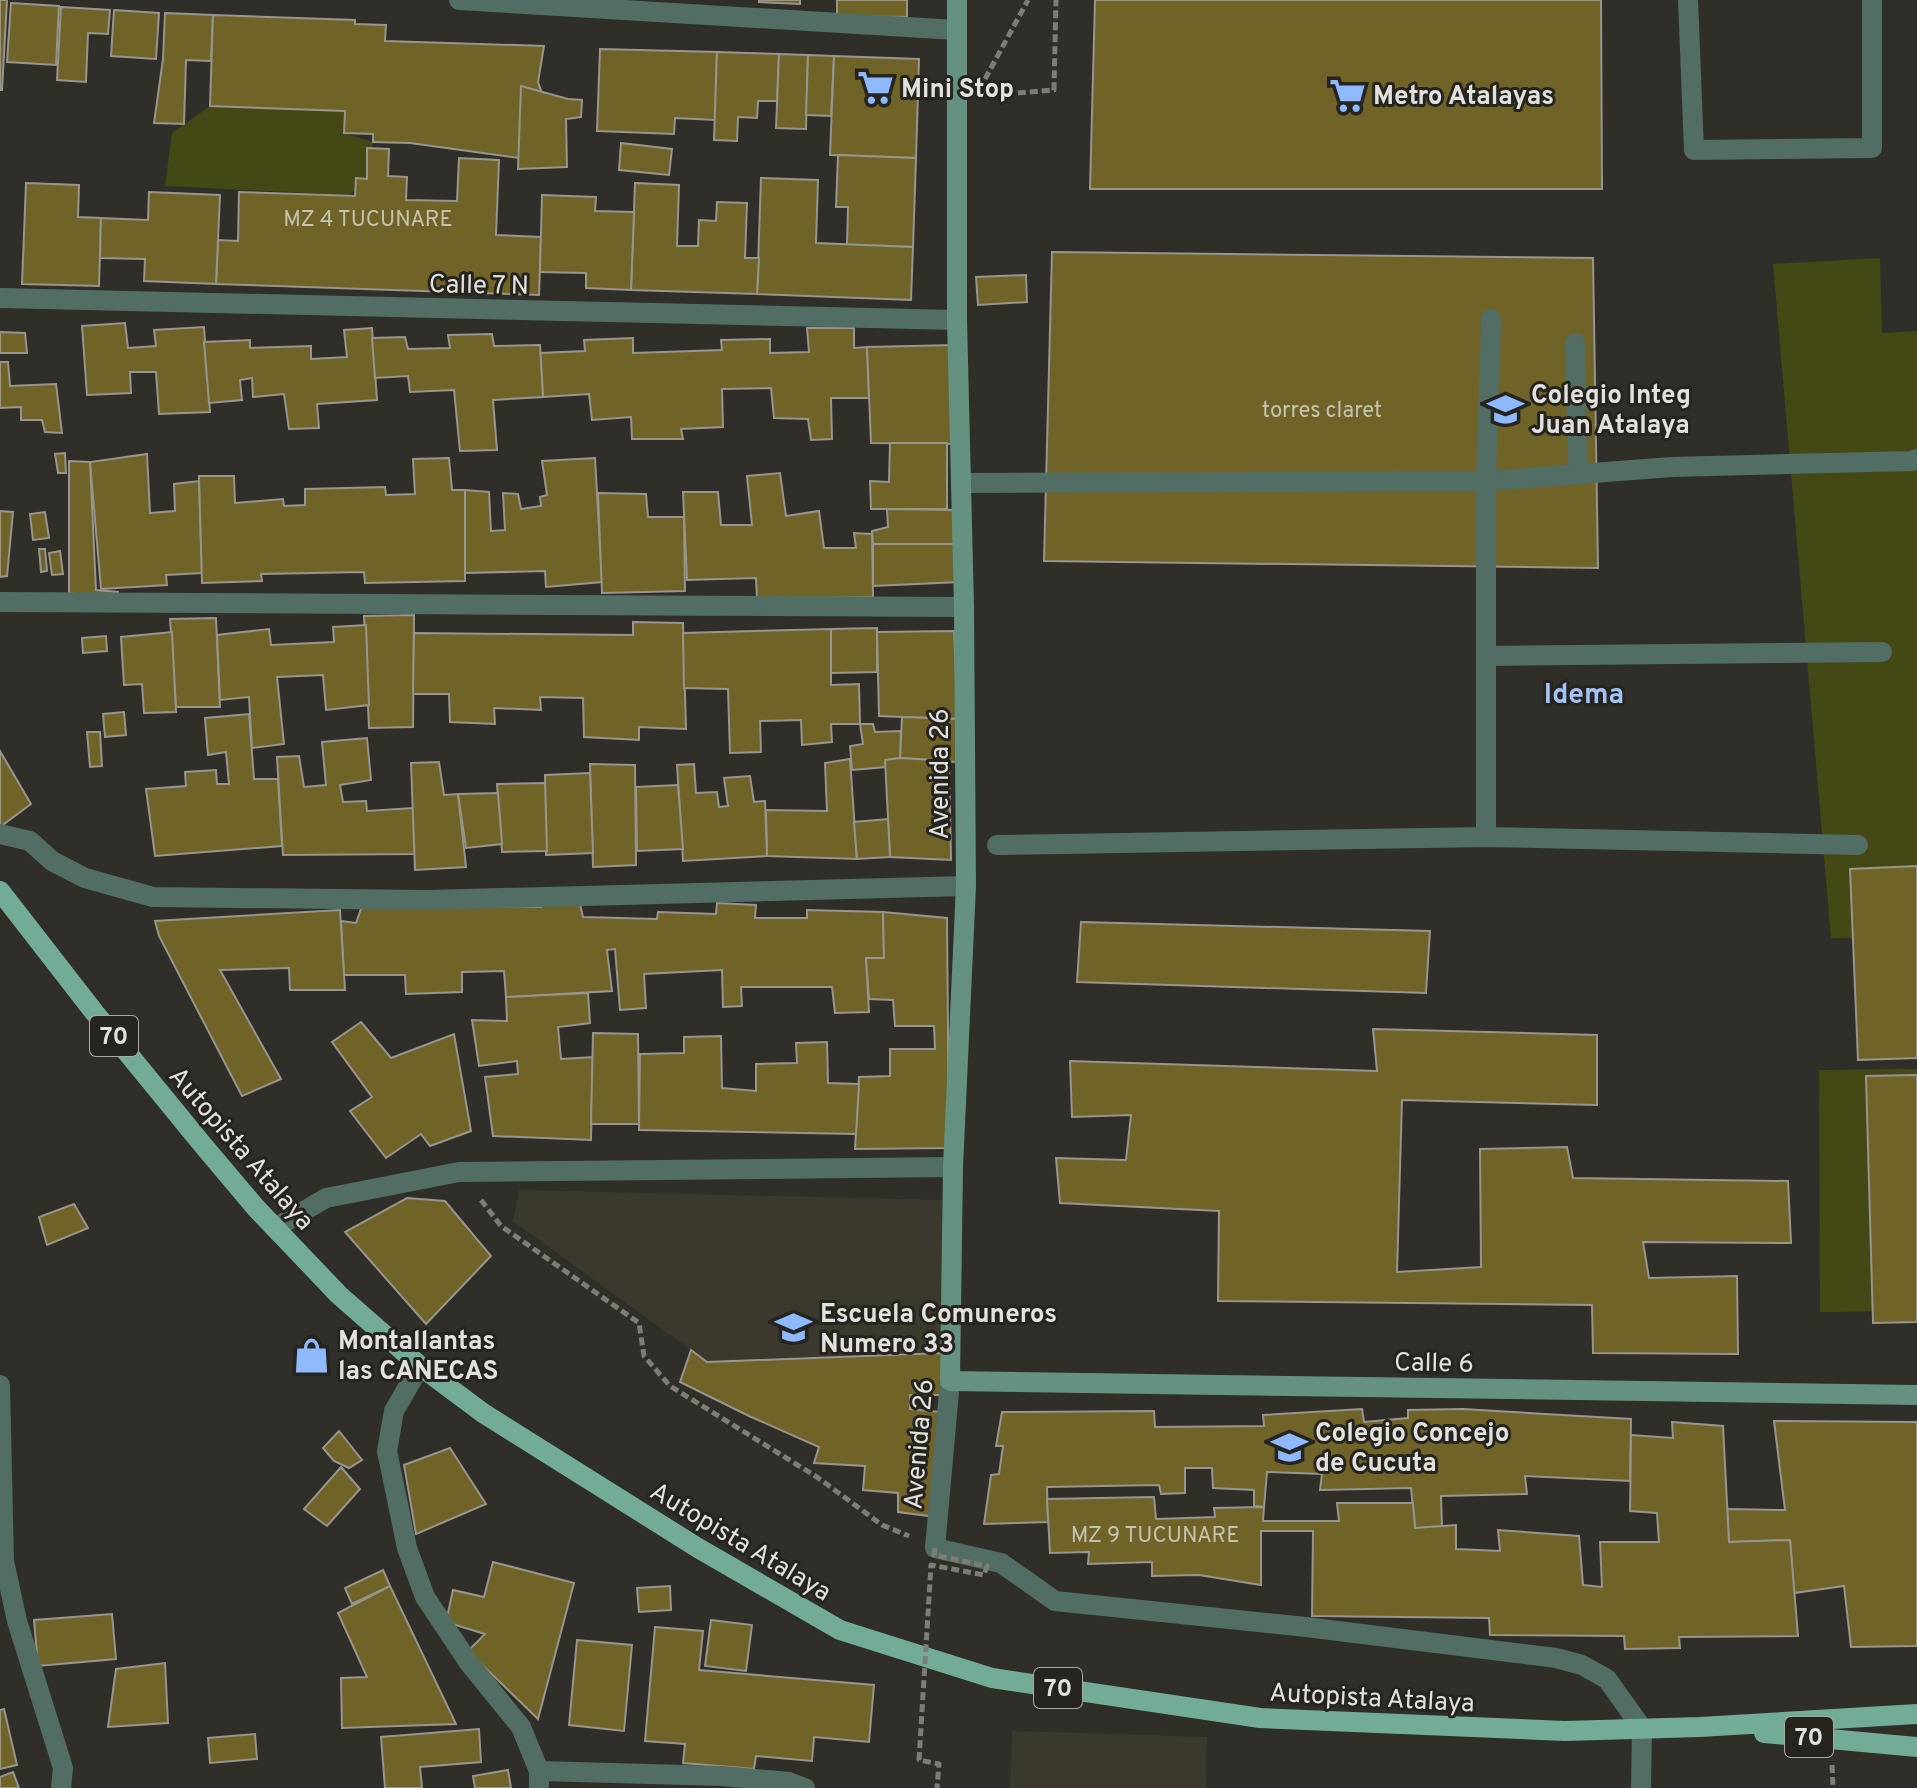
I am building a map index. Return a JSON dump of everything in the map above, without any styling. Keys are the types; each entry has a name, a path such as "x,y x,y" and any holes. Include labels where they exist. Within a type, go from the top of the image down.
{"main road":[{"name":"Autopista Atalaya","path":"0,891 134,1061 275,1228 339,1295 420,1366 483,1413 647,1516 840,1630 992,1678 1260,1718 1565,1731 1700,1727 1917,1714"},
{"name":"Autopista Atalaya","path":"1700,1727 1917,1747"}],"street":[{"path":"459,0 956,30"},
{"name":"Avenida 26","path":"935,1548 950,1381 953,1167 966,886 964,607 957,320 957,0"},
{"path":"1688,0 1694,150 1872,148 1872,0"},
{"name":"Calle 7 N","path":"0,298 957,320"},
{"path":"1486,837 1486,481 1491,319"},
{"path":"1575,343 1578,473"},
{"path":"962,483 1486,481 1672,467 1917,459"},
{"path":"0,602 964,607"},
{"path":"1486,656 1882,652"},
{"path":"0,834 30,841 52,861 85,878 153,897 427,900 966,886"},
{"path":"997,845 1486,837 1858,845"},
{"path":"275,1228 326,1198 459,1172 953,1167"},
{"path":"420,1366 394,1411 387,1451 407,1548 425,1597 469,1663 521,1727 539,1779 722,1776 789,1782 805,1788"},
{"name":"Calle 6","path":"950,1381 1917,1395"},
{"path":"0,1385 2,1561 17,1621 63,1768 61,1788"},
{"path":"935,1548 1001,1563 1055,1601 1306,1627 1556,1658 1582,1665 1607,1679 1642,1728 1641,1788"}],"path":[{"path":"1028,0 975,97 1054,90 1056,0"},
{"path":"459,1172 501,1226 639,1323 644,1356 670,1386 817,1477 882,1525 935,1548 934,1555 987,1566 984,1575 931,1565 919,1760 939,1764 937,1788"}],"shaded area":[{"path":"519,1190 942,1200 943,1353 707,1362 513,1221"},
{"path":"1012,1731 1207,1737 1206,1788 1010,1788"}],"green space":[{"path":"210,106 345,111 344,133 373,142 367,179 349,195 165,186 172,133"},
{"path":"1880,258 1882,333 1917,331 1917,939 1831,938 1773,264"},
{"path":"1917,1069 1917,1311 1820,1312 1819,1070"}],"building":[{"path":"0,0 7,0 2,90 0,90"},
{"path":"800,0 800,4 759,2"},
{"name":"Mini Stop","path":"837,0 907,0 907,17 837,16"},
{"name":"Metro Atalayas","path":"1095,0 1601,0 1602,189 1090,189"},
{"path":"11,3 59,6 56,65 7,62"},
{"path":"61,7 110,10 108,34 88,33 86,82 57,80"},
{"path":"114,10 159,13 156,59 111,56"},
{"path":"165,13 213,15 211,61 186,60 184,124 154,123 163,59"},
{"path":"213,15 355,20 355,24 386,25 385,41 544,46 538,82 542,93 519,158 410,143 373,142 373,134 344,133 345,111 210,106"},
{"path":"600,49 717,52 715,120 675,118 674,134 597,131"},
{"path":"717,52 779,54 777,101 758,101 757,118 738,117 737,141 714,140"},
{"path":"779,54 808,55 806,129 776,128"},
{"path":"808,55 834,56 831,116 806,115"},
{"name":"Mini Stop","path":"834,56 919,59 916,158 830,155"},
{"path":"521,86 582,100 581,117 566,119 567,167 518,169"},
{"path":"621,143 672,149 669,175 619,170"},
{"path":"367,148 389,149 388,176 407,177 406,200 457,201 459,158 499,160 496,235 541,237 539,295 216,284 218,240 238,241 239,192 355,196 356,178 367,179"},
{"path":"838,155 916,158 913,247 847,245 848,207 836,207"},
{"path":"761,178 818,180 816,243 913,247 911,300 757,294"},
{"path":"26,183 79,185 78,217 101,218 99,286 22,284"},
{"path":"635,183 679,185 677,246 698,246 699,220 716,221 717,202 747,203 745,258 759,258 757,294 631,290"},
{"path":"149,192 220,195 216,284 144,281 145,259 100,258 101,218 148,220"},
{"path":"542,195 596,197 595,211 634,212 631,290 586,288 586,273 540,272"},
{"path":"1052,252 1593,258 1598,568 1044,561"},
{"path":"1026,275 1027,302 978,305 976,277"},
{"path":"125,323 128,348 156,346 154,330 204,327 210,412 159,414 156,372 130,372 131,393 87,395 82,326"},
{"path":"372,328 377,400 317,404 319,428 289,429 284,394 253,397 252,378 240,380 242,400 209,403 204,342 250,340 250,348 311,346 311,359 347,357 344,330"},
{"path":"807,328 854,328 854,348 867,347 869,398 831,398 832,439 811,440 808,419 774,418 771,388 722,389 723,427 681,429 683,439 632,439 631,417 592,420 589,394 543,397 540,353 585,351 584,340 633,338 633,353 722,350 721,340 770,339 770,353 809,352"},
{"path":"0,332 25,333 27,353 0,353"},
{"path":"492,334 494,346 540,345 543,397 493,400 497,450 460,451 454,390 410,392 408,376 375,378 372,338 405,337 408,349 450,348 448,335"},
{"path":"956,345 956,444 871,443 867,347"},
{"path":"0,362 8,362 10,386 56,384 62,433 45,432 42,420 21,420 21,407 0,408"},
{"path":"890,443 947,443 947,509 871,509 870,481 889,482"},
{"path":"65,453 66,473 58,473 55,454"},
{"path":"147,454 150,513 175,511 174,484 199,481 202,573 166,575 167,585 101,589 90,462"},
{"path":"449,458 452,490 465,490 465,581 365,583 364,572 261,574 262,581 202,583 199,476 234,476 235,503 283,499 284,506 305,505 305,489 385,487 386,495 415,494 413,459"},
{"path":"595,458 602,582 546,587 545,571 465,573 465,490 489,492 491,531 505,530 503,493 518,494 521,509 541,506 540,497 547,495 542,461"},
{"path":"69,461 90,462 96,590 118,592 119,600 69,593"},
{"path":"780,473 786,516 819,511 824,548 856,548 854,533 872,534 873,597 757,599 756,578 687,580 683,492 718,492 721,525 752,525 747,476"},
{"path":"598,493 646,494 648,517 684,517 685,591 602,593"},
{"path":"887,509 958,510 959,544 873,544 872,531 888,527"},
{"path":"0,511 13,512 7,576 0,577"},
{"path":"45,512 49,538 33,540 30,514"},
{"path":"873,544 959,544 960,582 873,586"},
{"path":"39,549 45,549 47,571 41,572"},
{"path":"60,551 63,574 52,575 49,553"},
{"path":"414,615 413,727 369,728 364,616"},
{"path":"216,618 220,707 176,707 170,619"},
{"path":"633,622 683,623 686,729 639,727 639,740 584,737 583,698 540,697 541,710 494,708 495,724 450,722 449,694 413,694 414,633 633,635"},
{"path":"366,625 369,705 326,710 323,675 277,677 284,744 252,748 249,697 220,700 217,635 269,629 271,645 334,642 333,627"},
{"path":"877,628 877,672 831,673 831,629"},
{"path":"831,629 831,685 859,684 860,724 831,724 832,742 802,745 801,720 760,721 761,752 730,753 728,689 684,688 683,633"},
{"path":"954,631 958,719 879,716 877,632"},
{"path":"172,632 176,712 144,713 142,684 124,685 121,637"},
{"path":"106,636 107,651 83,653 82,638"},
{"path":"124,712 126,735 105,737 103,714"},
{"path":"249,714 254,779 278,779 282,846 155,856 146,789 186,786 185,772 216,770 217,784 229,784 226,752 208,755 205,718"},
{"path":"902,717 958,719 956,762 900,758"},
{"path":"860,724 873,724 875,732 901,731 900,758 885,760 886,767 852,770 850,746 863,744"},
{"path":"87,732 100,732 102,766 90,767"},
{"path":"367,738 371,780 340,785 343,802 366,801 367,811 413,808 415,854 283,855 277,757 299,756 304,787 326,785 322,742"},
{"path":"0,751 31,804 0,827"},
{"path":"850,759 857,859 767,856 766,810 827,811 825,763"},
{"path":"885,760 949,761 951,860 890,857"},
{"path":"439,762 444,795 458,794 466,867 415,870 411,763"},
{"path":"590,764 635,765 636,865 593,867"},
{"path":"694,764 696,793 717,792 719,807 728,806 724,778 750,776 754,802 765,801 767,856 683,861 677,765"},
{"path":"590,773 593,853 546,855 545,775"},
{"path":"545,783 547,851 502,852 497,784"},
{"path":"678,785 683,849 637,851 636,787"},
{"path":"498,793 502,844 466,848 458,794"},
{"path":"888,819 890,857 857,859 854,822"},
{"path":"1917,866 1917,1058 1858,1060 1850,869"},
{"path":"717,903 756,905 755,918 807,918 807,910 883,912 884,958 866,958 869,1012 835,1013 832,987 741,987 742,1006 723,1007 722,970 644,974 646,1008 620,1010 615,949 607,950 612,991 506,997 504,971 462,972 462,992 406,994 405,975 344,975 341,921 356,923 362,906 541,907 541,904 580,904 583,917 657,919 658,912 716,914"},
{"path":"340,910 345,990 290,990 289,968 220,970 281,1079 242,1096 159,936 155,921"},
{"path":"883,912 947,918 949,1148 855,1149 859,1077 890,1076 890,1049 935,1049 934,1026 895,1026 893,1000 869,999 866,958 884,958"},
{"path":"1081,922 1430,931 1426,993 1077,982"},
{"path":"588,993 590,1023 558,1027 561,1059 593,1057 591,1140 493,1136 485,1077 518,1074 517,1061 479,1066 472,1020 507,1021 506,997"},
{"path":"361,1022 391,1058 454,1034 471,1131 430,1146 421,1134 386,1158 350,1111 372,1097 332,1042"},
{"path":"1373,1029 1597,1035 1597,1105 1402,1100 1397,1272 1481,1267 1480,1149 1567,1147 1573,1178 1788,1181 1791,1243 1643,1242 1649,1278 1737,1276 1738,1354 1593,1353 1592,1305 1218,1301 1219,1211 1060,1203 1056,1158 1126,1160 1131,1115 1072,1117 1070,1061 1377,1071"},
{"path":"593,1033 638,1034 639,1124 591,1124"},
{"path":"721,1036 722,1088 756,1091 756,1064 797,1063 796,1043 827,1042 828,1083 859,1084 856,1134 639,1130 640,1054 684,1053 684,1037"},
{"path":"1917,1075 1917,1322 1873,1323 1866,1076"},
{"path":"407,1198 445,1201 491,1256 426,1324 345,1232"},
{"path":"74,1204 88,1228 47,1245 39,1217"},
{"path":"691,1350 707,1362 943,1353 941,1395 910,1395 910,1409 940,1412 937,1517 898,1512 898,1493 863,1490 865,1466 814,1463 819,1447 680,1382"},
{"path":"1362,1409 1364,1422 1408,1418 1408,1410 1463,1409 1631,1419 1630,1481 1525,1476 1527,1494 1441,1496 1442,1527 1415,1528 1411,1488 1320,1490 1322,1474 1267,1472 1264,1507 1254,1506 1254,1490 1213,1488 1212,1468 1185,1468 1185,1493 1161,1494 1159,1485 1047,1487 1048,1522 984,1524 991,1475 999,1474 1003,1446 996,1446 1002,1412 1154,1411 1155,1427 1264,1426 1263,1415"},
{"path":"1774,1421 1917,1422 1917,1646 1851,1647 1844,1586 1794,1593 1790,1540 1729,1542 1727,1509 1785,1510"},
{"path":"1672,1422 1723,1426 1729,1542 1790,1540 1798,1636 1679,1637 1680,1648 1625,1649 1624,1636 1490,1635 1489,1618 1312,1616 1313,1531 1261,1531 1261,1585 1199,1575 1152,1576 1152,1562 1088,1564 1089,1552 1050,1553 1047,1499 1154,1497 1156,1519 1215,1517 1214,1508 1264,1507 1263,1521 1339,1521 1337,1503 1413,1503 1415,1528 1456,1525 1456,1549 1500,1551 1498,1530 1579,1536 1583,1585 1602,1587 1600,1542 1659,1542 1657,1513 1630,1511 1631,1435 1673,1438"},
{"path":"339,1431 362,1460 349,1468 334,1461 323,1448"},
{"path":"450,1448 486,1504 416,1534 404,1465"},
{"path":"341,1467 360,1489 327,1526 304,1509"},
{"path":"493,1562 574,1583 538,1719 468,1651 485,1634 446,1622 453,1590 484,1597"},
{"path":"383,1570 390,1586 352,1604 345,1588"},
{"path":"390,1586 456,1724 342,1728 341,1678 367,1677 338,1613"},
{"path":"670,1586 671,1610 639,1612 637,1588"},
{"path":"112,1614 116,1659 38,1666 34,1620"},
{"path":"711,1620 752,1625 746,1671 705,1666"},
{"path":"655,1627 703,1631 699,1670 874,1685 869,1742 814,1737 812,1761 756,1756 754,1769 683,1763 685,1744 645,1741"},
{"path":"577,1640 632,1645 624,1731 569,1725"},
{"path":"165,1663 168,1723 108,1727 116,1669"},
{"path":"4,1709 17,1765 0,1769 0,1710"},
{"path":"479,1729 481,1762 420,1767 422,1788 385,1788 381,1737"},
{"path":"255,1734 257,1759 210,1763 208,1738"},
{"path":"508,1770 511,1788 475,1788 473,1776"},
{"path":"13,1772 19,1788 0,1788 0,1777"}],"place":[{"name":"Mini Stop","path":"875,88"},
{"name":"Metro Atalayas","path":"1347,95"},
{"name":"Colegio Integ Juan Atalaya","path":"1505,409"},
{"name":"Escuela Comuneros Numero 33","path":"794,1328"},
{"name":"Montallantas las CANECAS","path":"312,1355"},
{"name":"Colegio Concejo de Cucuta","path":"1289,1447"}],"district":[{"name":"Idema","path":"1584,693"}]}
